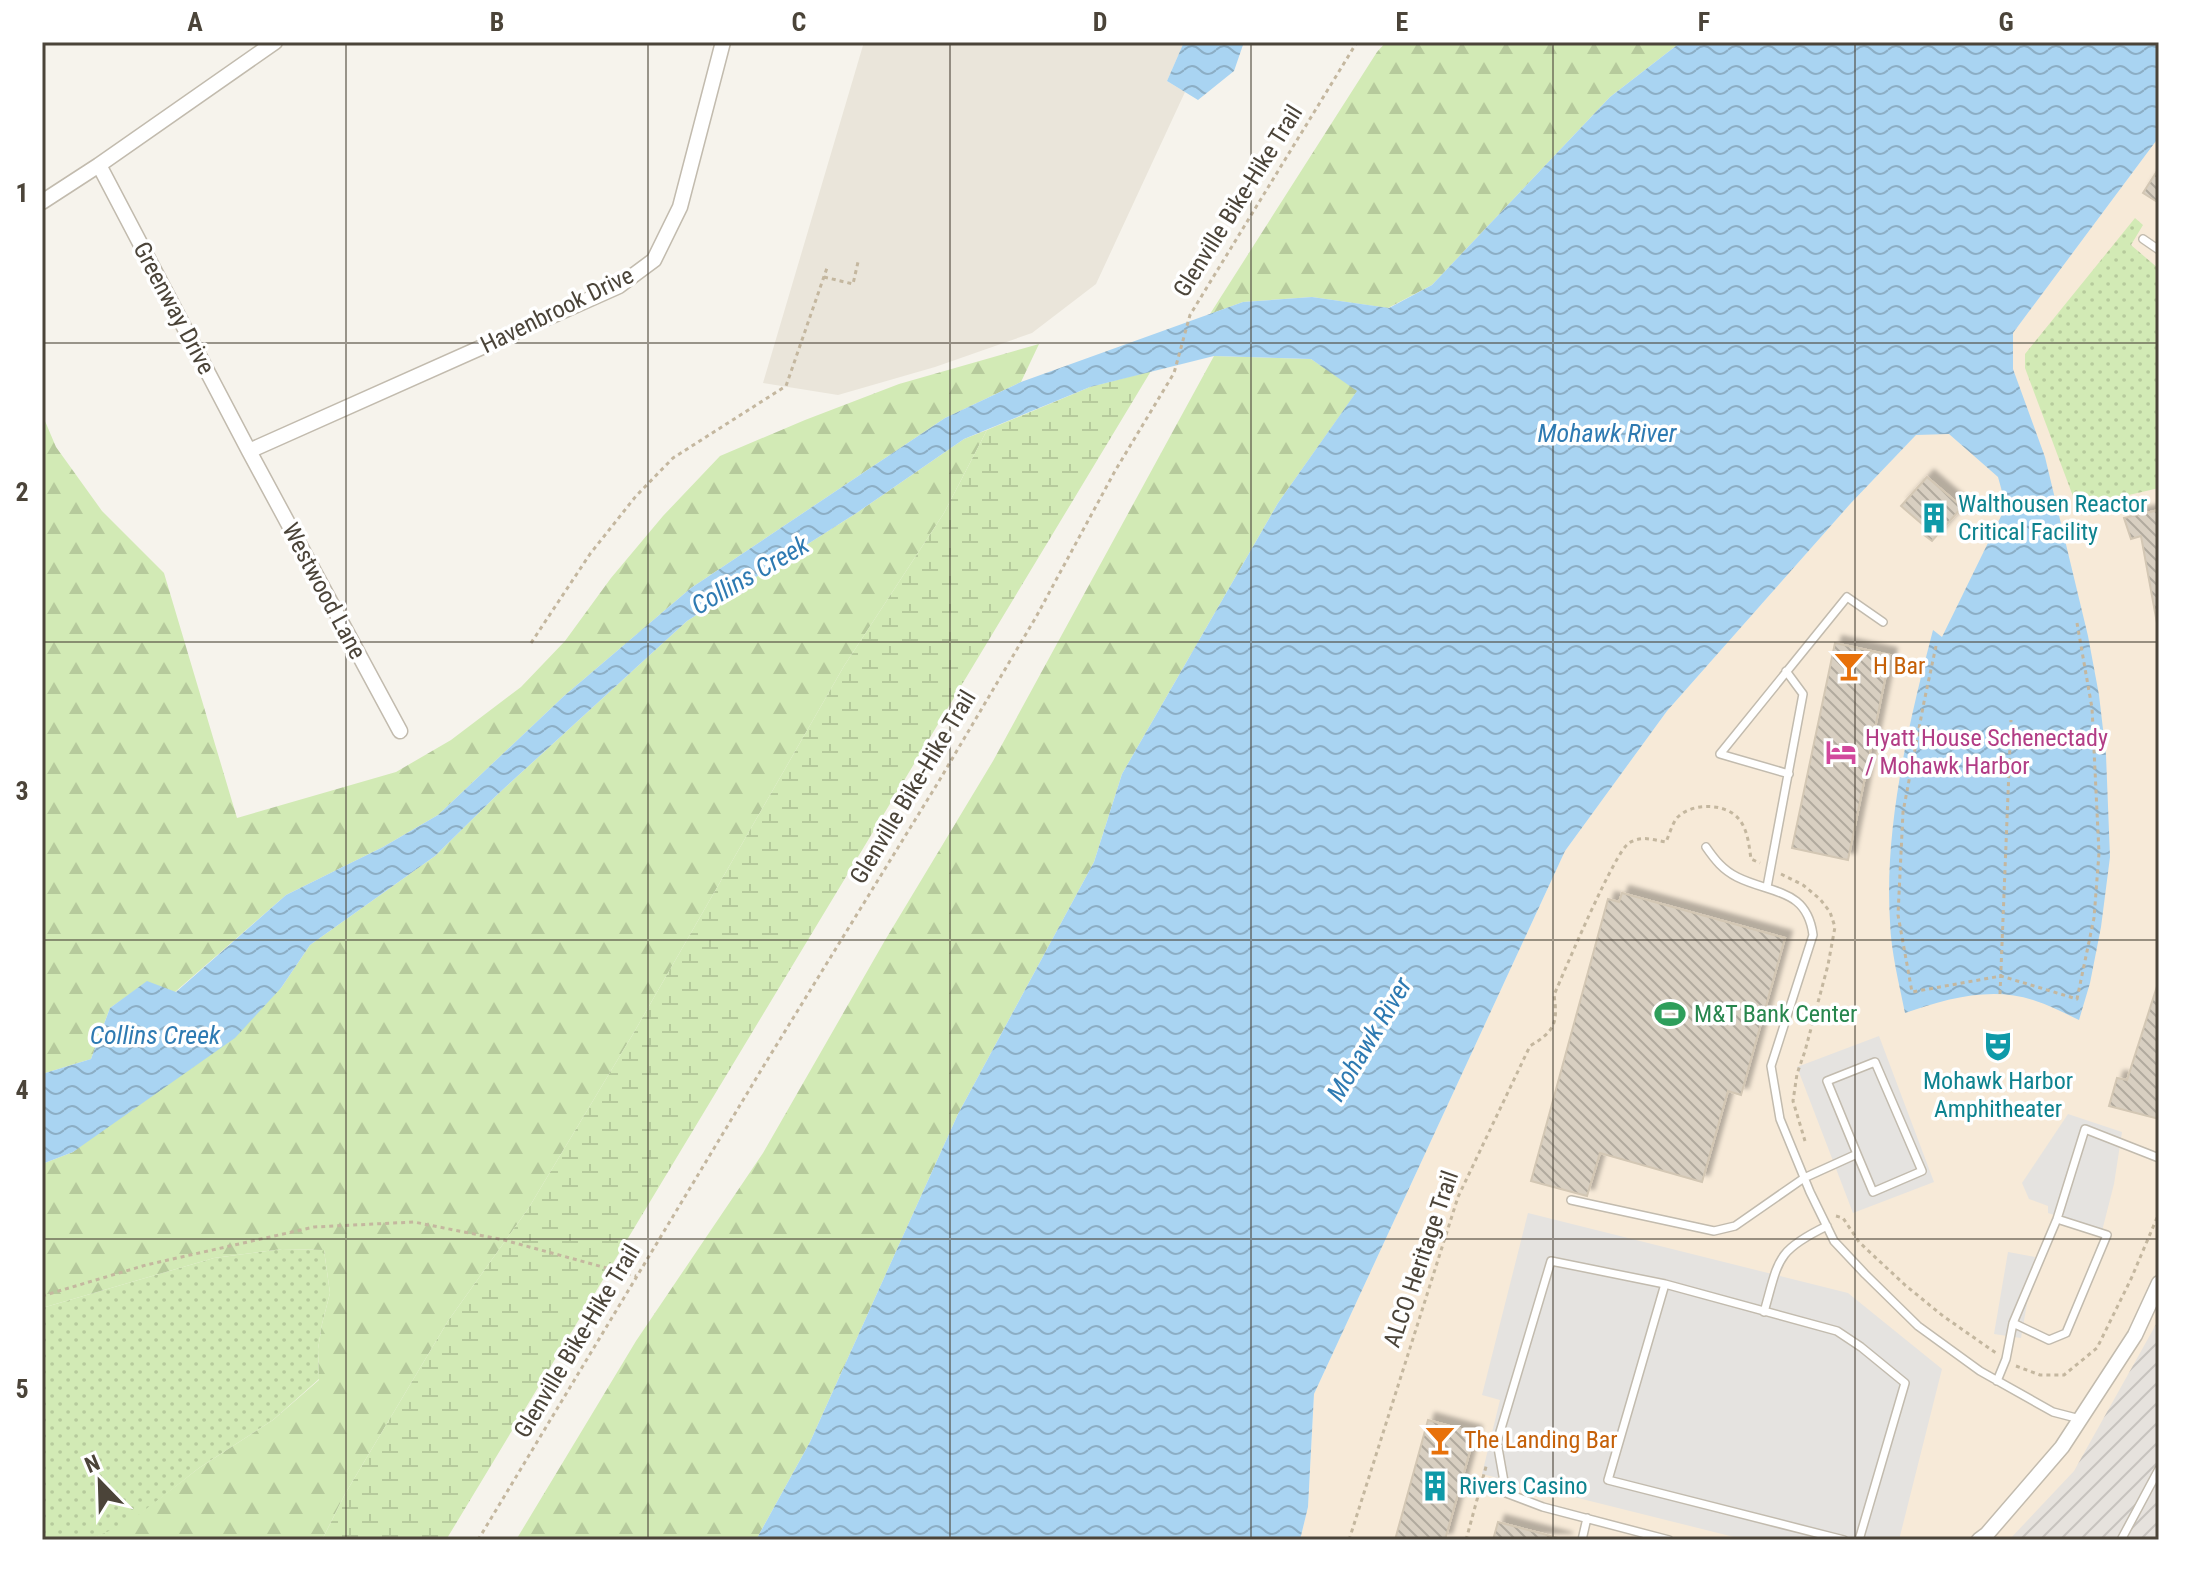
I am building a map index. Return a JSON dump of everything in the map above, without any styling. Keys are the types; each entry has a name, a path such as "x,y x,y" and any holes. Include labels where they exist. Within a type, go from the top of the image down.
{"street":[{"path":"42,202 275,42"},
{"name":"Havenbrook Drive","path":"249,451 619,286 654,260 680,207 723,42"},
{"name":"Greenway Drive","path":"99,165 249,451"},
{"name":"Westwood Lane","path":"249,451 400,731"},
{"path":"1979,1540 2062,1447 2135,1335 2159,1283"}],"lane":[{"path":"2143,239 2159,250"},
{"path":"1789,774 1720,754 1847,597 1883,622"},
{"path":"1767,887 1803,694 1786,671"},
{"path":"1706,847 1718,864 1737,877 1790,896 1811,919 1813,935 1771,1066 1780,1119 1834,1241 1918,1326 1980,1371 2053,1412 2080,1419"},
{"path":"1875,1062 1922,1171 1873,1192 1857,1154 1827,1081 1875,1062"},
{"path":"1997,1381 2006,1359 2013,1323 2057,1219 2085,1129 2159,1158"},
{"path":"1571,1200 1714,1231 1735,1226 1804,1178 1857,1154"},
{"path":"2013,1323 2049,1340 2066,1333 2107,1235 2057,1219"},
{"path":"1764,1312 1779,1262 1788,1247 1827,1226"},
{"path":"1669,1540 1543,1507 1506,1493 1497,1442 1551,1261 1665,1284 1837,1331 1905,1383 1859,1540"},
{"path":"1665,1284 1608,1480 1844,1540"},
{"path":"2121,1540 2159,1469"},
{"path":"1582,1540 1587,1518"}],"path":[{"name":"Glenville Bike-Hike Trail","path":"478,1540 1036,617 1115,471 1174,373 1190,315 1357,42"},
{"path":"824,277 853,284 858,262"},
{"path":"531,643 590,554 636,496 673,458 786,386 828,265"},
{"path":"1936,646 1903,812 1898,915 1912,992 2001,976 2077,999 2094,918 2099,853 2092,708 2077,623"},
{"path":"2000,994 2011,720"},
{"name":"ALCO Heritage Trail","path":"1349,1540 1458,1197 1530,1046 1554,1027 1554,995 1602,888 1626,844 1641,838 1666,842 1676,819 1691,808 1713,806 1737,817 1748,838 1751,859 1803,885 1830,912 1835,927 1828,965 1797,1074 1793,1101 1814,1174"},
{"path":"1818,1208 1843,1218 1859,1242 1943,1316 2019,1368 2040,1375 2064,1375 2097,1348 2159,1213"},
{"path":"42,1296 146,1265 314,1227 414,1222 504,1240 636,1276"},
{"path":"1466,1540 1490,1453"}],"shaded area":[{"path":"864,42 1184,42 1167,81 1185,92 1096,284 1032,333 935,367 838,395 763,383"},
{"path":"2159,137 2159,1540 1300,1540 1308,1507 1314,1394 1565,851 1667,711 1851,503 2013,333"},
{"path":"1879,1036 1934,1182 1853,1213 1797,1067"},
{"path":"2068,1114 2122,1132 2114,1184 2102,1231 2048,1213 2048,1206 2029,1199 2022,1183"},
{"path":"1528,1213 1848,1293 1942,1369 1899,1540 1746,1540 1482,1474 1500,1400 1482,1395"},
{"path":"2008,1252 2035,1257 2021,1338 1994,1334"},
{"path":"2159,1319 2159,1540 2009,1540 2074,1471"}],"green space":[{"path":"1386,42 1681,42 1610,97 1432,285 1388,308 1312,297 1243,302 1210,314 1377,52"},
{"path":"2135,218 2143,225 2131,245 2159,269 2159,488 2077,507 2025,368 2025,354"},
{"path":"1039,344 1021,382 945,418 691,588 564,696 438,815 383,847 286,895 175,992 147,982 110,1008 91,1059 42,1074 42,414 56,447 102,511 164,573 237,818 396,772 451,740 521,687 565,641 611,578 663,516 720,456 899,384"},
{"path":"1214,356 1311,359 1358,390 1278,503 1122,774 1094,862 958,1114 810,1442 756,1540 516,1540 636,1341 763,1153 884,942 993,761"},
{"path":"1151,371 446,1540 322,1540 345,1494 448,1321 528,1209 633,1034 844,666 944,513 987,430 1090,387"},
{"path":"987,430 944,513 844,666 633,1034 528,1209 448,1321 345,1494 322,1540 88,1540 128,1523 199,1468 273,1420 319,1380 318,1349 330,1293 324,1250 282,1249 214,1258 42,1308 42,1164 73,1152 281,988 310,945 435,856 687,621 858,512 964,439"},
{"path":"282,1249 324,1250 330,1293 318,1349 319,1379 273,1420 199,1468 128,1524 88,1540 42,1540 42,1308 214,1258"}],"water":[{"path":"1184,42 1244,42 1234,71 1198,100 1167,81"},
{"name":"Mohawk River","path":"1681,42 2159,42 2159,137 2013,333 2013,369 2045,457 2088,636 2106,755 2110,857 2101,927 2079,1020 2033,1000 2001,994 1952,999 1905,1013 1892,945 1889,886 1895,812 1907,738 1933,630 1942,637 2006,506 1998,477 1949,434 1916,435 1851,503 1667,711 1565,851 1314,1394 1308,1507 1300,1540 756,1540 810,1442 958,1114 1094,862 1122,774 1278,503 1357,391 1311,359 1214,356 1090,387 964,439 858,512 687,621 435,856 310,945 281,988 235,1038 73,1152 42,1164 42,1074 91,1059 110,1008 147,981 176,992 286,895 383,847 438,815 564,696 691,588 945,418 1021,382 1243,302 1312,297 1389,308 1432,285 1610,97"}],"building":[{"path":"2159,168 2159,203 2143,193"},
{"name":"Walthousen Reactor Critical Facility","path":"1927,477 1962,507 1932,541 1924,535 1929,530 1901,506"},
{"path":"2159,510 2159,634 2141,536 2131,539 2124,518"},
{"name":"Hyatt House Schenectady / Mohawk Harbor","path":"1835,643 1890,655 1848,860 1792,848"},
{"name":"M&T Bank Center","path":"1622,893 1785,938 1741,1095 1728,1091 1702,1182 1600,1153 1587,1196 1531,1181 1608,899 1619,902"},
{"path":"2159,980 2159,1119 2109,1106 2117,1078 2127,1080"},
{"name":"Rivers Casino","path":"1428,1420 1475,1433 1445,1540 1395,1540"},
{"path":"1498,1522 1566,1540 1493,1540"}],"place":[{"name":"Walthousen Reactor Critical Facility","path":"1934,518"},
{"name":"H Bar","path":"1849,666"},
{"name":"Hyatt House Schenectady / Mohawk Harbor","path":"1841,752"},
{"name":"M&T Bank Center","path":"1670,1014"},
{"name":"Mohawk Harbor Amphitheater","path":"1998,1046"},
{"name":"The Landing Bar","path":"1440,1440"},
{"name":"Rivers Casino","path":"1435,1486"}],"water label":[{"name":"Collins Creek","path":"750,575"},
{"name":"Collins Creek","path":"155,1035"}]}
